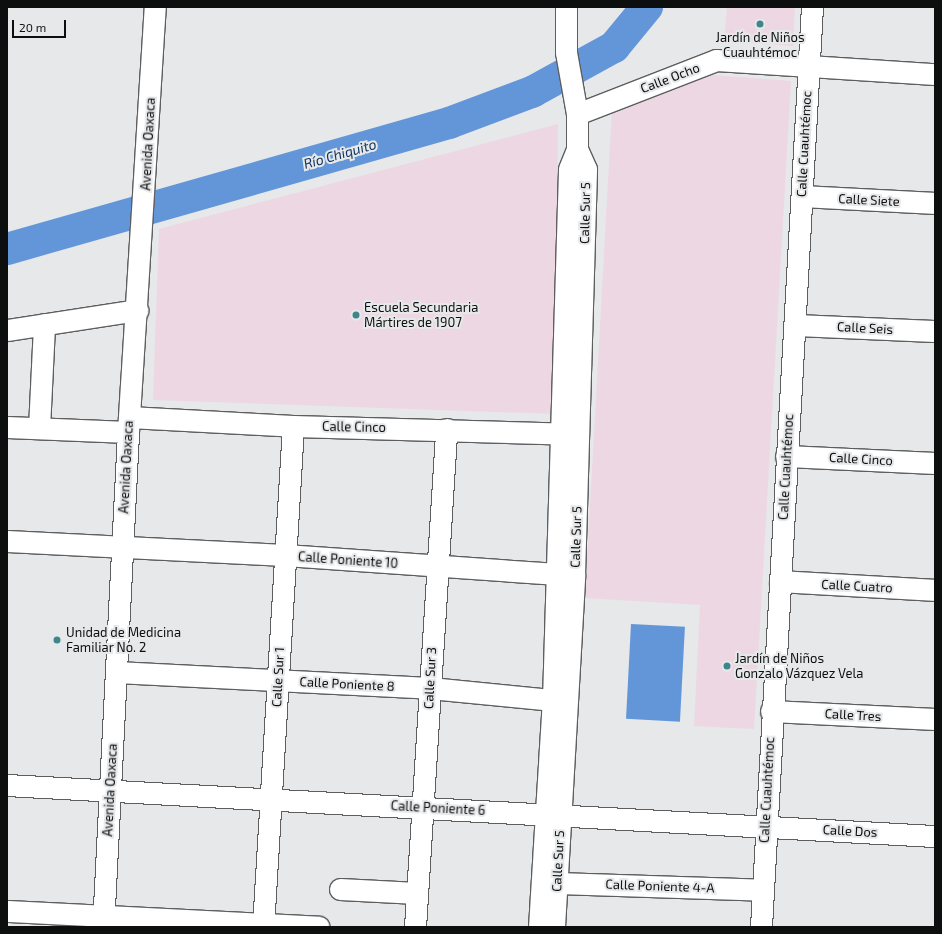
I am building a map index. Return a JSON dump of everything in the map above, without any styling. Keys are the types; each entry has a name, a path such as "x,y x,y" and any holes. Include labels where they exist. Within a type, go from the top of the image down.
{"street":[{"name":"Avenida Oaxaca","path":"104,922 128,424 145,196 155,7"},
{"name":"Calle Sur 5","path":"539,927 553,813 566,575 571,434 569,169 577,149 575,107 566,52 566,7"},
{"name":"Calle Cuauhtémoc","path":"761,927 771,711 795,325 812,7"},
{"name":"Calle Ocho","path":"575,107 716,60 935,74"},
{"name":"Calle Siete","path":"802,196 935,203"},
{"path":"7,330 28,329 44,324 137,310"},
{"path":"39,428 44,324"},
{"name":"Calle Seis","path":"795,325 935,331"},
{"name":"Calle Cinco","path":"7,427 39,428 128,424 293,426 446,429 571,434"},
{"name":"Calle Sur 1","path":"263,926 293,426"},
{"name":"Calle Sur 3","path":"415,927 446,429"},
{"name":"Calle Cinco","path":"786,456 935,463"},
{"name":"Calle Poniente 10","path":"7,541 285,555 566,575"},
{"name":"Calle Sur 5","path":"554,927 557,883 553,813 553,700 566,575"},
{"name":"Calle Cuatro","path":"780,581 935,590"},
{"name":"Calle Poniente 8","path":"116,672 430,688 553,700"},
{"name":"Calle Tres","path":"771,711 935,719"},
{"name":"Calle Poniente 6","path":"7,785 553,813 765,826"},
{"name":"Calle Dos","path":"765,826 935,836"},
{"name":"Calle Poniente 4-A","path":"557,883 763,890"},
{"path":"340,889 417,893"},
{"path":"7,910 104,922 319,927"}],"shaded area":[{"name":"Jardín de Niños Cuauhtémoc","path":"727,7 795,7 793,46 724,41"},
{"path":"714,75 791,81 754,729 694,726 700,605 585,598 612,109"},
{"name":"Escuela Secundaria Mártires de 1907","path":"558,124 555,414 153,400 159,229"}],"water":[{"path":"631,624 685,627 680,722 626,719"}],"waterway":[{"name":"Río Chiquito","path":"7,249 449,123 532,92 614,47 647,7"}],"place":[{"name":"Jardín de Niños Cuauhtémoc","path":"760,24"},
{"name":"Escuela Secundaria Mártires de 1907","path":"356,315"},
{"name":"Unidad de Medicina Familiar No. 2","path":"57,640"},
{"name":"Jardín de Niños Gonzalo Vázquez Vela","path":"727,666"}]}
